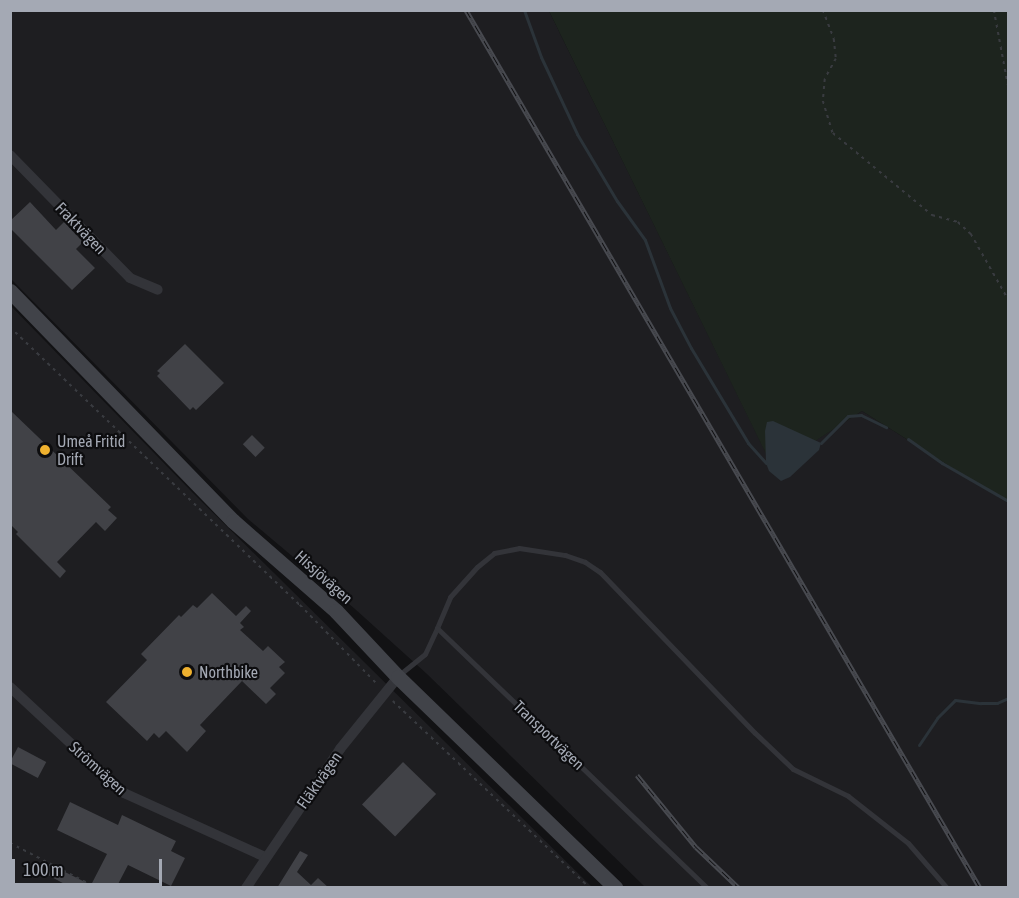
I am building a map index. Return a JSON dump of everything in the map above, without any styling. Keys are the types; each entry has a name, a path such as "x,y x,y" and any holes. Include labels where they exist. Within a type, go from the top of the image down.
{"main road":[{"name":"Hissjövägen","path":"10,291 233,521 336,611 398,676 616,888"}],"street":[{"name":"Fraktvägen","path":"10,155 130,278 158,290"},
{"name":"Fläktvägen","path":"246,888 340,749 398,676"},
{"name":"Strömvägen","path":"10,687 124,793 265,857"}],"lane":[{"path":"398,676 425,654 450,597 477,567 494,553 519,548 565,555 585,562 600,572 755,734 793,769 848,796 909,843 947,888"},
{"name":"Transportvägen","path":"437,628 707,888"}],"path":[{"path":"823,10 834,39 836,60 825,79 823,101 833,133 932,215 958,222 971,234 1008,299"},
{"path":"994,10 1008,85"},
{"path":"10,327 300,605 385,693 590,888"},
{"path":"10,843 98,888"}],"shaded area":[{"path":"10,11 549,11 773,467 862,411 1008,503 1008,887 645,887 427,674 355,609 248,519 11,279"},
{"path":"549,11 1008,11 1008,503 862,411 773,468"},
{"path":"10,305 193,493 592,887 11,887"},
{"path":"773,421 821,443 819,450 790,477 781,481 769,471 766,463 765,431 767,422"}],"building":[{"path":"30,202 56,230 64,222 83,242 76,249 95,268 72,290 10,228 10,221"},
{"path":"185,344 224,383 196,410 193,407 190,410 157,376 160,373 157,371"},
{"path":"10,410 111,507 108,510 117,518 105,531 96,522 57,562 66,571 60,578 16,534 18,532 10,524"},
{"path":"252,435 265,448 256,457 243,444"},
{"path":"212,593 236,616 246,606 251,611 240,623 244,627 240,630 263,651 268,646 285,662 279,667 285,673 270,688 276,694 266,704 242,681 200,725 206,731 187,752 166,731 159,738 154,733 147,741 106,702 147,660 141,654 179,615 181,617 193,605 197,608"},
{"path":"18,747 46,762 38,778 10,763"},
{"path":"403,762 436,794 395,836 362,804"},
{"path":"70,802 118,825 122,815 176,841 171,851 185,858 171,886 128,865 116,888 72,888 44,873 49,864 91,885 107,854 57,830"},
{"path":"300,851 308,855 297,872 311,885 318,878 329,888 277,888"}],"waterway":[{"path":"524,10 541,57 577,134 617,201 645,240 670,308 691,348 748,443 766,463"},
{"path":"821,443 848,416 861,415 886,427"},
{"path":"908,439 942,463 1008,501"},
{"path":"919,745 937,718 955,700 997,703 1008,698"}],"railway":[{"path":"466,10 980,888"},
{"path":"637,775 696,847 739,888"}],"place":[{"name":"Umeå Fritid Drift","path":"45,450"},
{"name":"Northbike","path":"187,672"}]}
